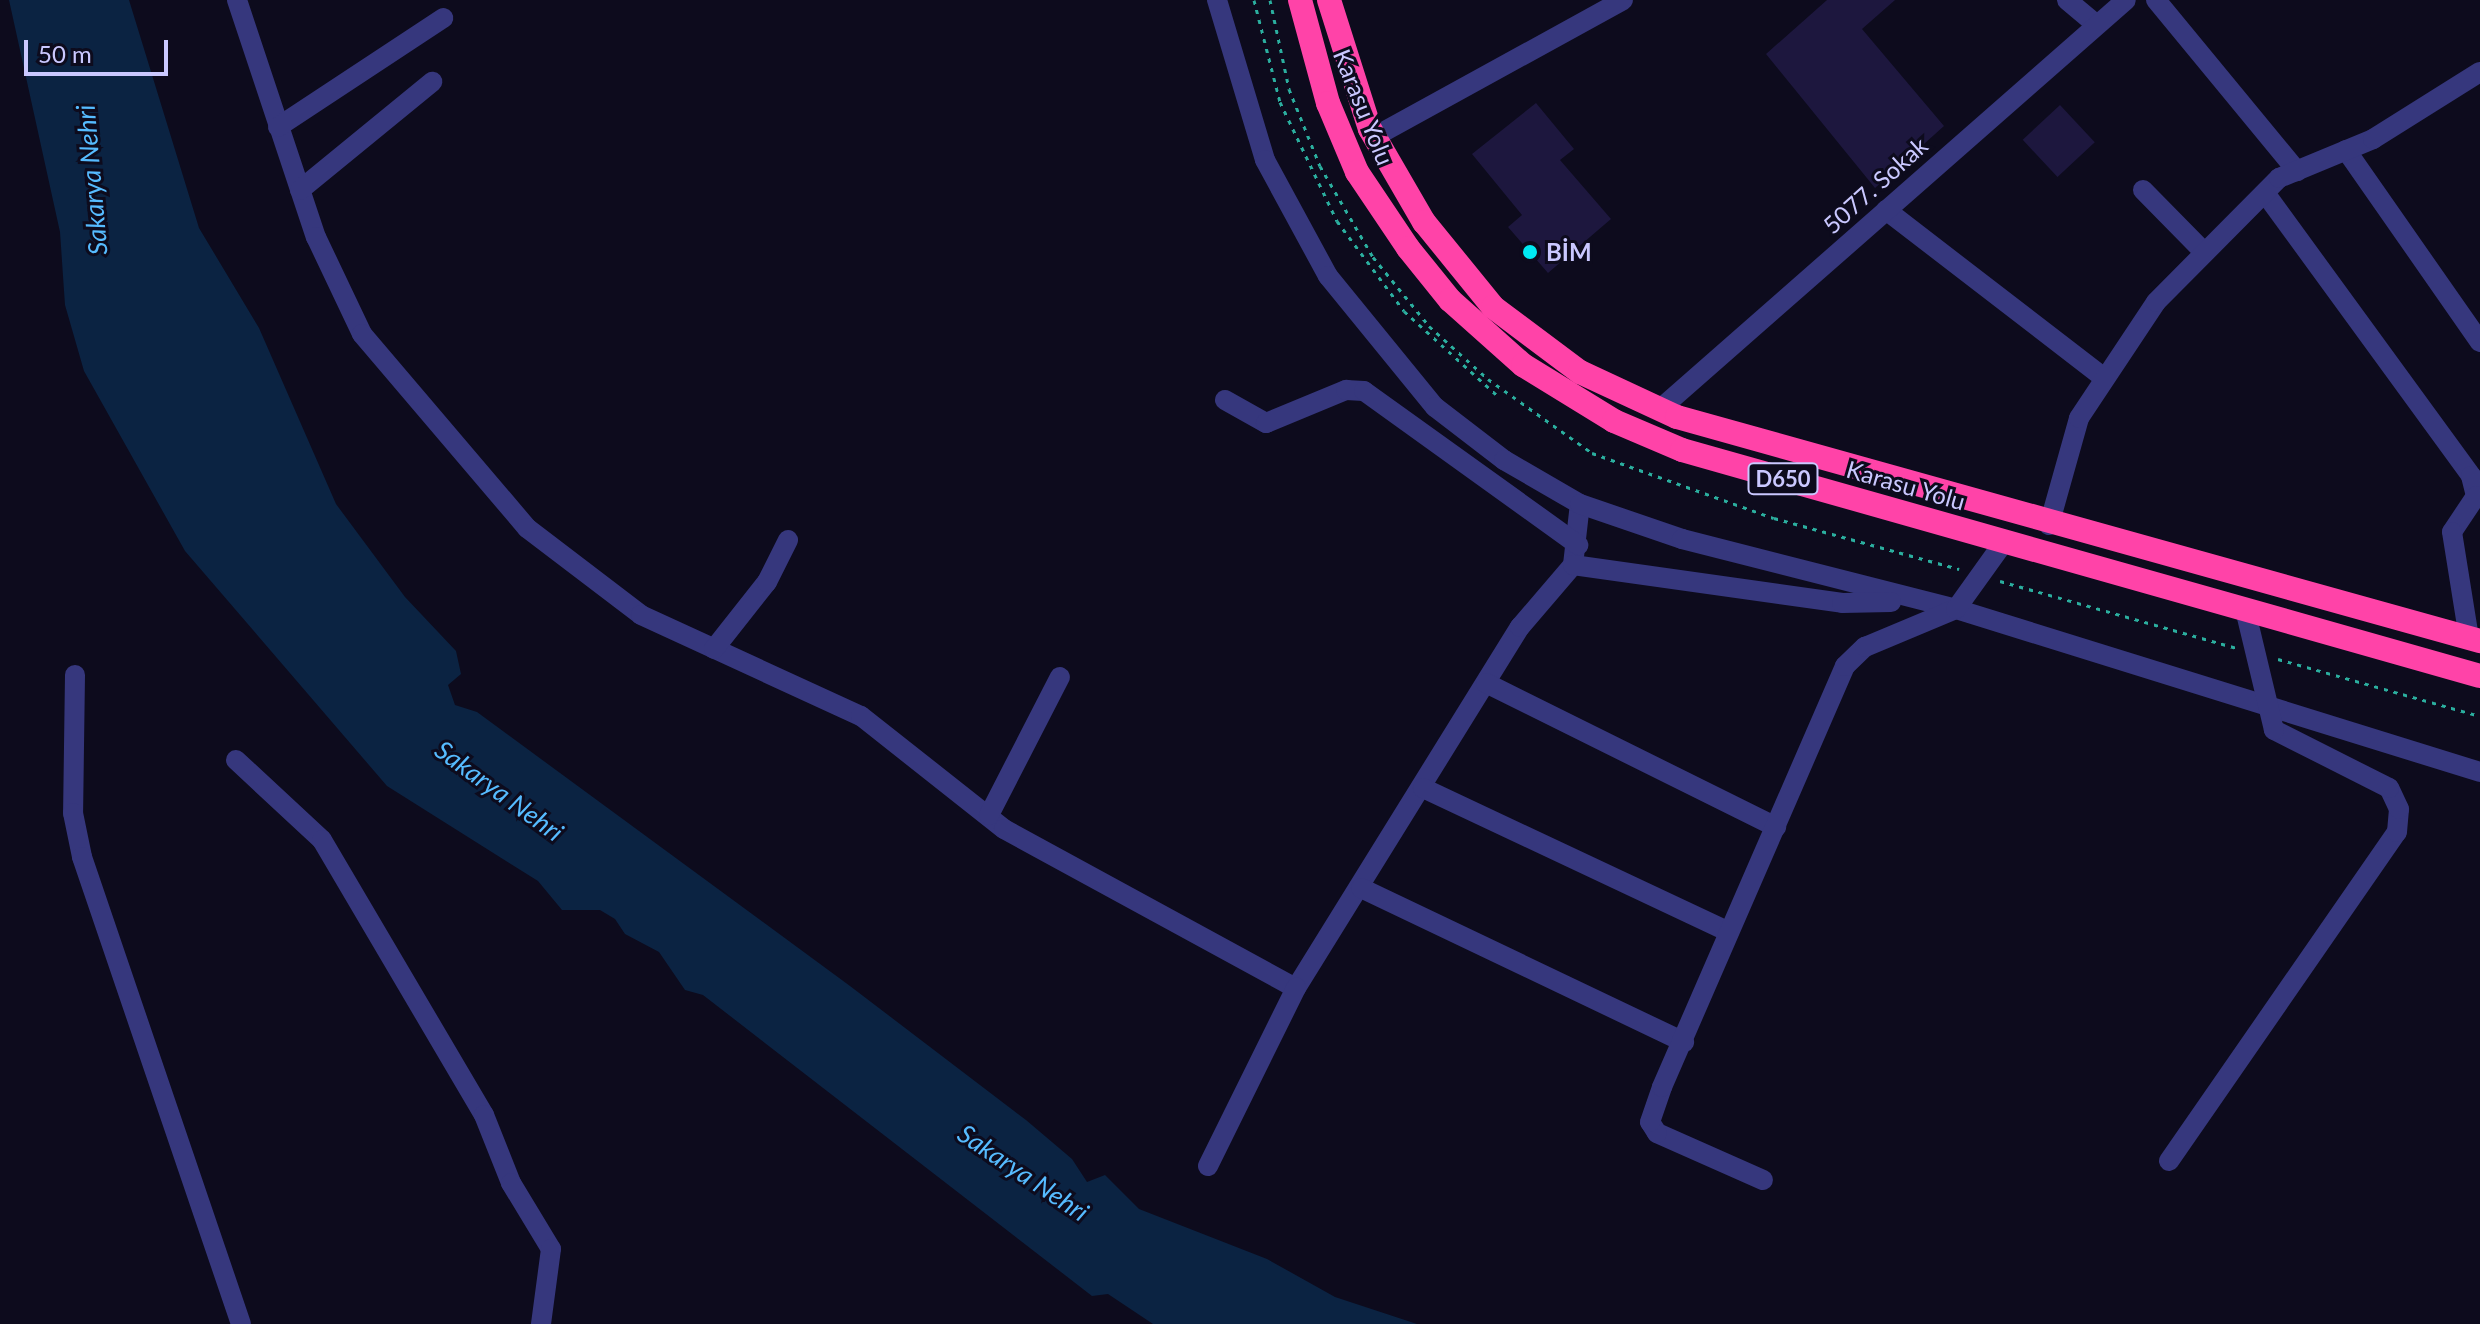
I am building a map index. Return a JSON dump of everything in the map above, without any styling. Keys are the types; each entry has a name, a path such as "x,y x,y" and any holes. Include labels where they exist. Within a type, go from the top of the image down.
{"highway":[{"name":"Karasu Yolu","path":"1300,0 1328,103 1357,172 1450,300 1523,365 1614,421 1682,450 2480,676"},
{"name":"Karasu Yolu","path":"1329,0 1374,137 1424,222 1493,307 1580,372 1659,410 2049,525 2474,639"}],"street":[{"path":"237,0 300,190 335,280 376,356 503,502 641,615 861,716 989,815 1296,988"},
{"path":"1217,0 1265,160 1328,276 1435,407 1504,460 1580,504 1956,609 2268,710 2480,772"},
{"path":"1374,137 1623,0"},
{"path":"2067,0 2094,23"},
{"name":"5077. Sokak","path":"1659,410 2094,23 2126,0"},
{"path":"2156,0 2297,171"},
{"path":"278,127 443,18"},
{"path":"2049,525 2079,418 2156,302 2265,193 2297,171 2346,150 2480,72"},
{"path":"300,190 432,82"},
{"path":"2346,150 2480,342"},
{"path":"2143,190 2204,252"},
{"path":"2265,193 2471,476 2476,496 2452,532 2474,639"},
{"path":"1886,210 2104,378"},
{"path":"1225,400 1266,423 1346,390 1364,391 1576,555 1842,603 1923,601"},
{"path":"1208,1166 1296,988 1361,888 1520,627 1576,555 1580,504"},
{"path":"714,649 767,582 788,540"},
{"path":"1763,1180 1678,1146 1651,1126 1729,932 1851,658 1956,609 2004,542"},
{"path":"2169,1161 2397,832 2399,809 2389,788 2274,730 2245,609"},
{"path":"75,675 73,813 82,857 241,1324"},
{"path":"989,815 1060,677"},
{"path":"1486,683 1776,827"},
{"path":"236,760 322,840 454,1059 511,1183 551,1249 541,1324"},
{"path":"1423,788 1729,932"},
{"path":"1361,888 1684,1042"}],"path":[{"path":"1254,0 1280,102 1337,221 1404,311 1499,397"}],"water":[{"name":"Sakarya Nehri","path":"9,0 129,0 199,228 259,328 336,504 405,597 456,651 461,674 448,685 455,705 477,712 850,986 1026,1120 1072,1159 1087,1182 1105,1175 1139,1209 1267,1259 1335,1297 1417,1324 1153,1324 1108,1294 1092,1296 703,995 685,990 659,952 625,934 615,919 600,910 562,910 538,881 387,786 185,551 84,371 65,305 60,232"}],"building":[{"path":"1827,0 1895,0 1862,29 1944,126 1875,188 1766,54"},
{"path":"1536,103 1574,149 1560,160 1611,219 1548,273 1508,227 1522,215 1472,154"},
{"path":"2060,105 2095,142 2057,177 2023,140"}],"place":[{"name":"BİM","path":"1530,252"}]}
